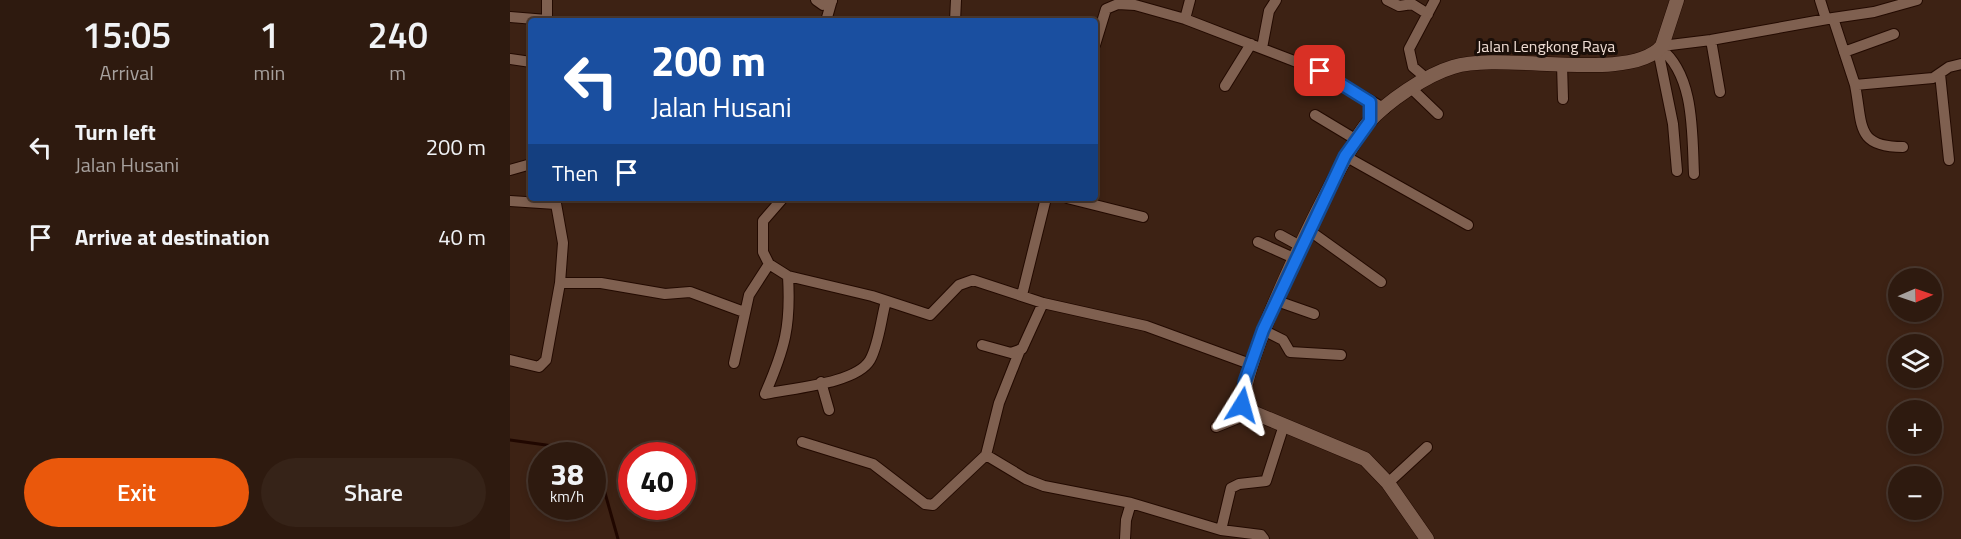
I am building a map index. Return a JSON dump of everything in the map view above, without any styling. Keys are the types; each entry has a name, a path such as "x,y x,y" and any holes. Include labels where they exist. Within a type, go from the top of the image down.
{"street":[{"path":"547,0 547,18"},
{"path":"816,0 823,4 832,0"},
{"path":"827,18 832,0"},
{"path":"955,18 956,0"},
{"path":"1185,19 1190,0"},
{"path":"1225,86 1256,46 1269,11 1276,0"},
{"path":"1387,0 1399,6 1412,4 1428,14"},
{"path":"1426,78 1413,67 1409,49 1435,0"},
{"path":"1677,0 1660,48 1673,124 1677,171"},
{"path":"1820,0 1844,52 1855,85 1864,132 1874,144 1904,147"},
{"path":"1660,48 1874,12 1917,0"},
{"path":"1098,34 1106,4 1135,5 1185,19 1320,71 1384,109"},
{"path":"510,17 528,19"},
{"path":"1844,52 1894,34"},
{"path":"1711,40 1720,92"},
{"path":"1660,48 1674,62 1683,78 1693,146 1694,174"},
{"name":"Jalan Lengkong Raya","path":"1251,413 1243,407 1242,399 1250,364 1263,330 1345,156 1370,121 1426,78 1455,66 1478,62 1605,65 1629,61 1660,48"},
{"path":"510,58 528,61"},
{"path":"1562,64 1563,99"},
{"path":"1855,85 1929,79 1949,67 1961,64"},
{"path":"1940,74 1949,160"},
{"path":"1412,89 1438,114"},
{"path":"1370,102 1370,121"},
{"path":"1315,115 1355,139"},
{"path":"1345,156 1468,225"},
{"path":"510,170 528,165"},
{"path":"510,201 555,201 563,243 560,283 543,365 535,366 510,360"},
{"path":"780,201 763,221 763,252 769,264 788,276 886,301 930,315 959,285 973,280 1042,303 1146,326 1250,364"},
{"path":"1022,295 1045,201"},
{"path":"1079,201 1143,217"},
{"path":"1310,231 1382,282"},
{"path":"1280,235 1299,253"},
{"path":"1258,242 1299,253"},
{"path":"734,363 744,312 755,282 769,264"},
{"path":"788,276 790,306 788,332 784,348 765,394 844,377 868,363 886,301"},
{"path":"560,283 600,283 665,294 690,292 744,312"},
{"path":"1277,301 1314,314"},
{"path":"982,345 1011,353 1020,350 1027,344 1042,303"},
{"path":"1263,330 1283,340 1290,352 1341,355"},
{"path":"802,442 873,464 929,505 940,499 986,456 999,403 1020,350"},
{"path":"821,382 829,410"},
{"path":"1216,427 1251,413 1353,452 1365,459 1388,483 1427,539"},
{"path":"1221,530 1231,488 1239,484 1266,481 1284,425"},
{"path":"1388,483 1426,447"},
{"path":"986,456 1026,479 1044,486 1131,503 1221,530 1261,535 1264,539"},
{"path":"1125,539 1126,520 1131,503"}],"waterway":[{"path":"510,440 528,443"},
{"path":"606,497 618,539"}],"route":[{"path":"1242,405 1245,381 1263,330 1345,156 1370,121 1370,102 1361,94 1320,71"}]}
